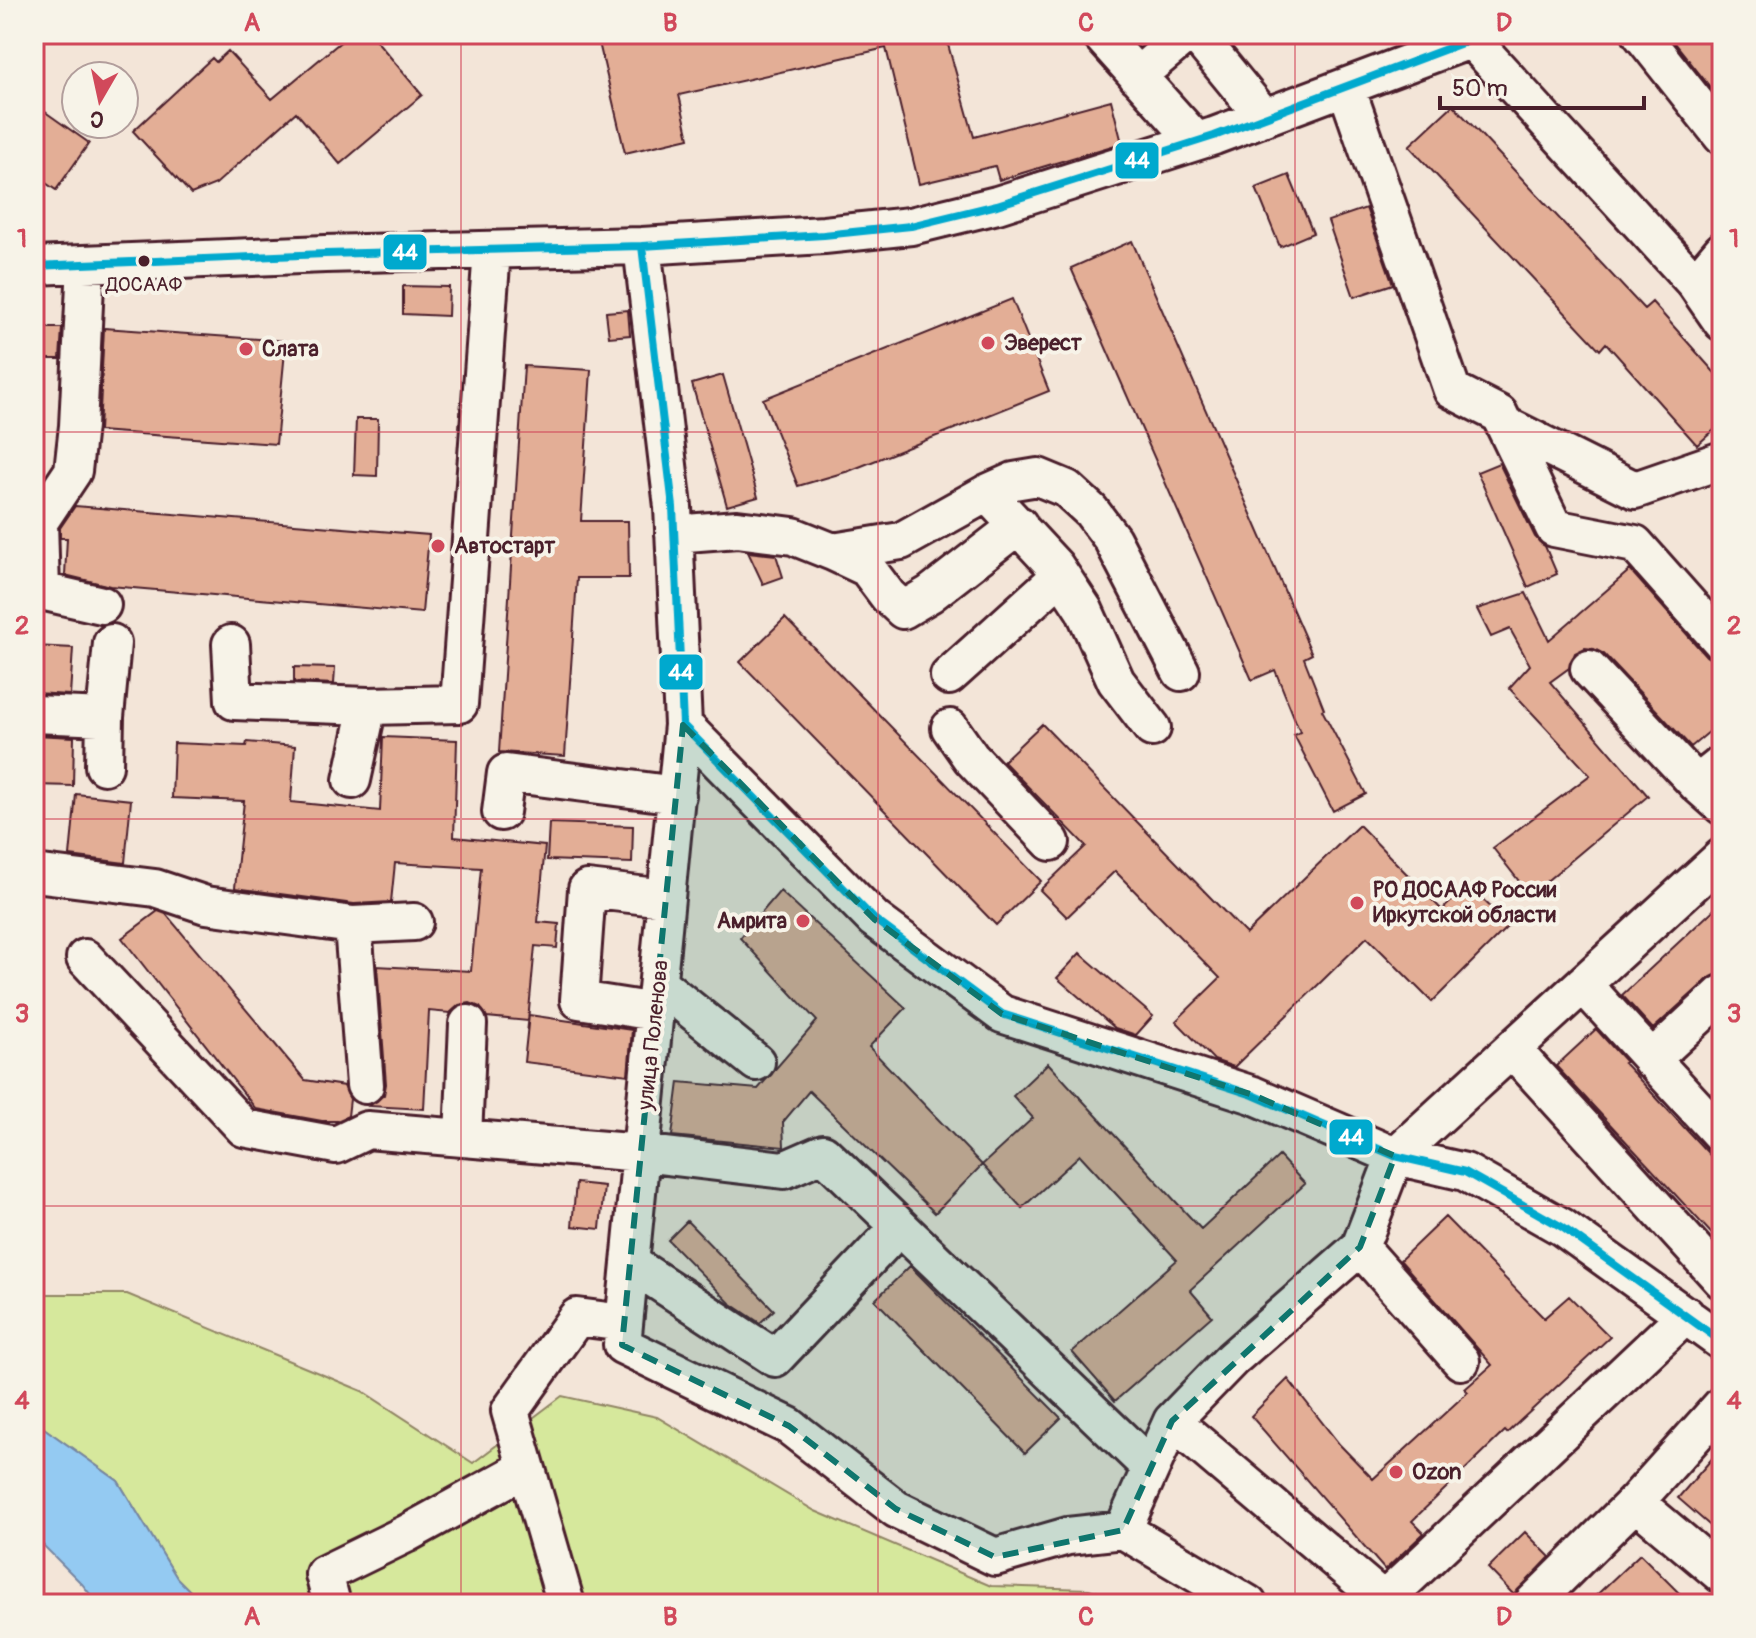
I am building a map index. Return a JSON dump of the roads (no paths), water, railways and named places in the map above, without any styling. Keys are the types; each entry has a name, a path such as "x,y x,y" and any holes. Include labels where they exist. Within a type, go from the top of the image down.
{"street":[{"path":"1100,34 1196,141"},
{"path":"1137,76 1187,34"},
{"path":"1196,34 1264,117"},
{"path":"1641,34 1722,136"},
{"path":"34,266 642,246 824,235 911,226 997,205 1196,141 1478,37 1695,283 1722,322"},
{"path":"1346,87 1452,390 1499,414 1554,528 1635,544 1722,642"},
{"name":"улица Поленова","path":"623,1334 683,725 674,534 642,246"},
{"path":"231,644 234,701 368,706 459,704 492,250"},
{"path":"1695,283 1722,251"},
{"path":"86,264 73,471 39,522 41,591 102,605"},
{"path":"1505,425 1635,490 1722,460"},
{"path":"833,552 901,541 987,493 1014,481 1038,477 1067,489 1091,511 1112,539 1181,672"},
{"path":"987,493 1061,575 1084,610 1116,681 1152,728"},
{"path":"674,534 737,529 793,536 867,568 903,610 930,594 1019,525"},
{"path":"949,676 1061,575"},
{"path":"104,766 112,643"},
{"path":"1589,669 1714,785"},
{"path":"352,780 368,706"},
{"path":"34,714 105,717"},
{"path":"683,725 874,919 1002,1014 1253,1095 1395,1156 1465,1172 1562,1227 1722,1342"},
{"path":"950,728 971,758 1051,842"},
{"path":"501,812 506,773 677,795"},
{"path":"1123,1530 1172,1421 1232,1359 1360,1247 1395,1156 1722,857"},
{"path":"34,873 155,888 206,905 353,925 414,922"},
{"path":"665,898 587,889 579,1000 657,997 756,1062"},
{"path":"353,925 365,1085"},
{"path":"85,958 244,1128 336,1145 367,1130 641,1153 784,1170 823,1153 1151,1468"},
{"path":"1583,984 1722,1136"},
{"path":"1651,1060 1722,994"},
{"path":"463,1137 468,1024"},
{"path":"1512,1049 1722,1280"},
{"path":"630,1263 775,1358 899,1227"},
{"path":"1360,1247 1461,1361"},
{"path":"1172,1421 1381,1602 1686,1315"},
{"path":"566,1604 510,1411 577,1317 623,1334 789,1426 896,1509 995,1557 1068,1536 1123,1530 1248,1604"},
{"path":"1532,1604 1635,1502 1722,1405"},
{"path":"332,1604 324,1574 406,1534 526,1468"},
{"path":"1635,1502 1722,1575"}],"water":[{"path":"34,1421 118,1481 177,1578 203,1604 98,1604 41,1543 34,1540"}],"place":[{"name":"ДОСААФ","path":"144,261"},
{"name":"Эверест","path":"988,343"},
{"name":"Слата","path":"246,349"},
{"name":"Автостарт","path":"438,546"},
{"name":"РО ДОСААФ России Иркутской области","path":"1357,903"},
{"name":"Амрита","path":"803,921"},
{"name":"Ozon","path":"1396,1472"}]}
